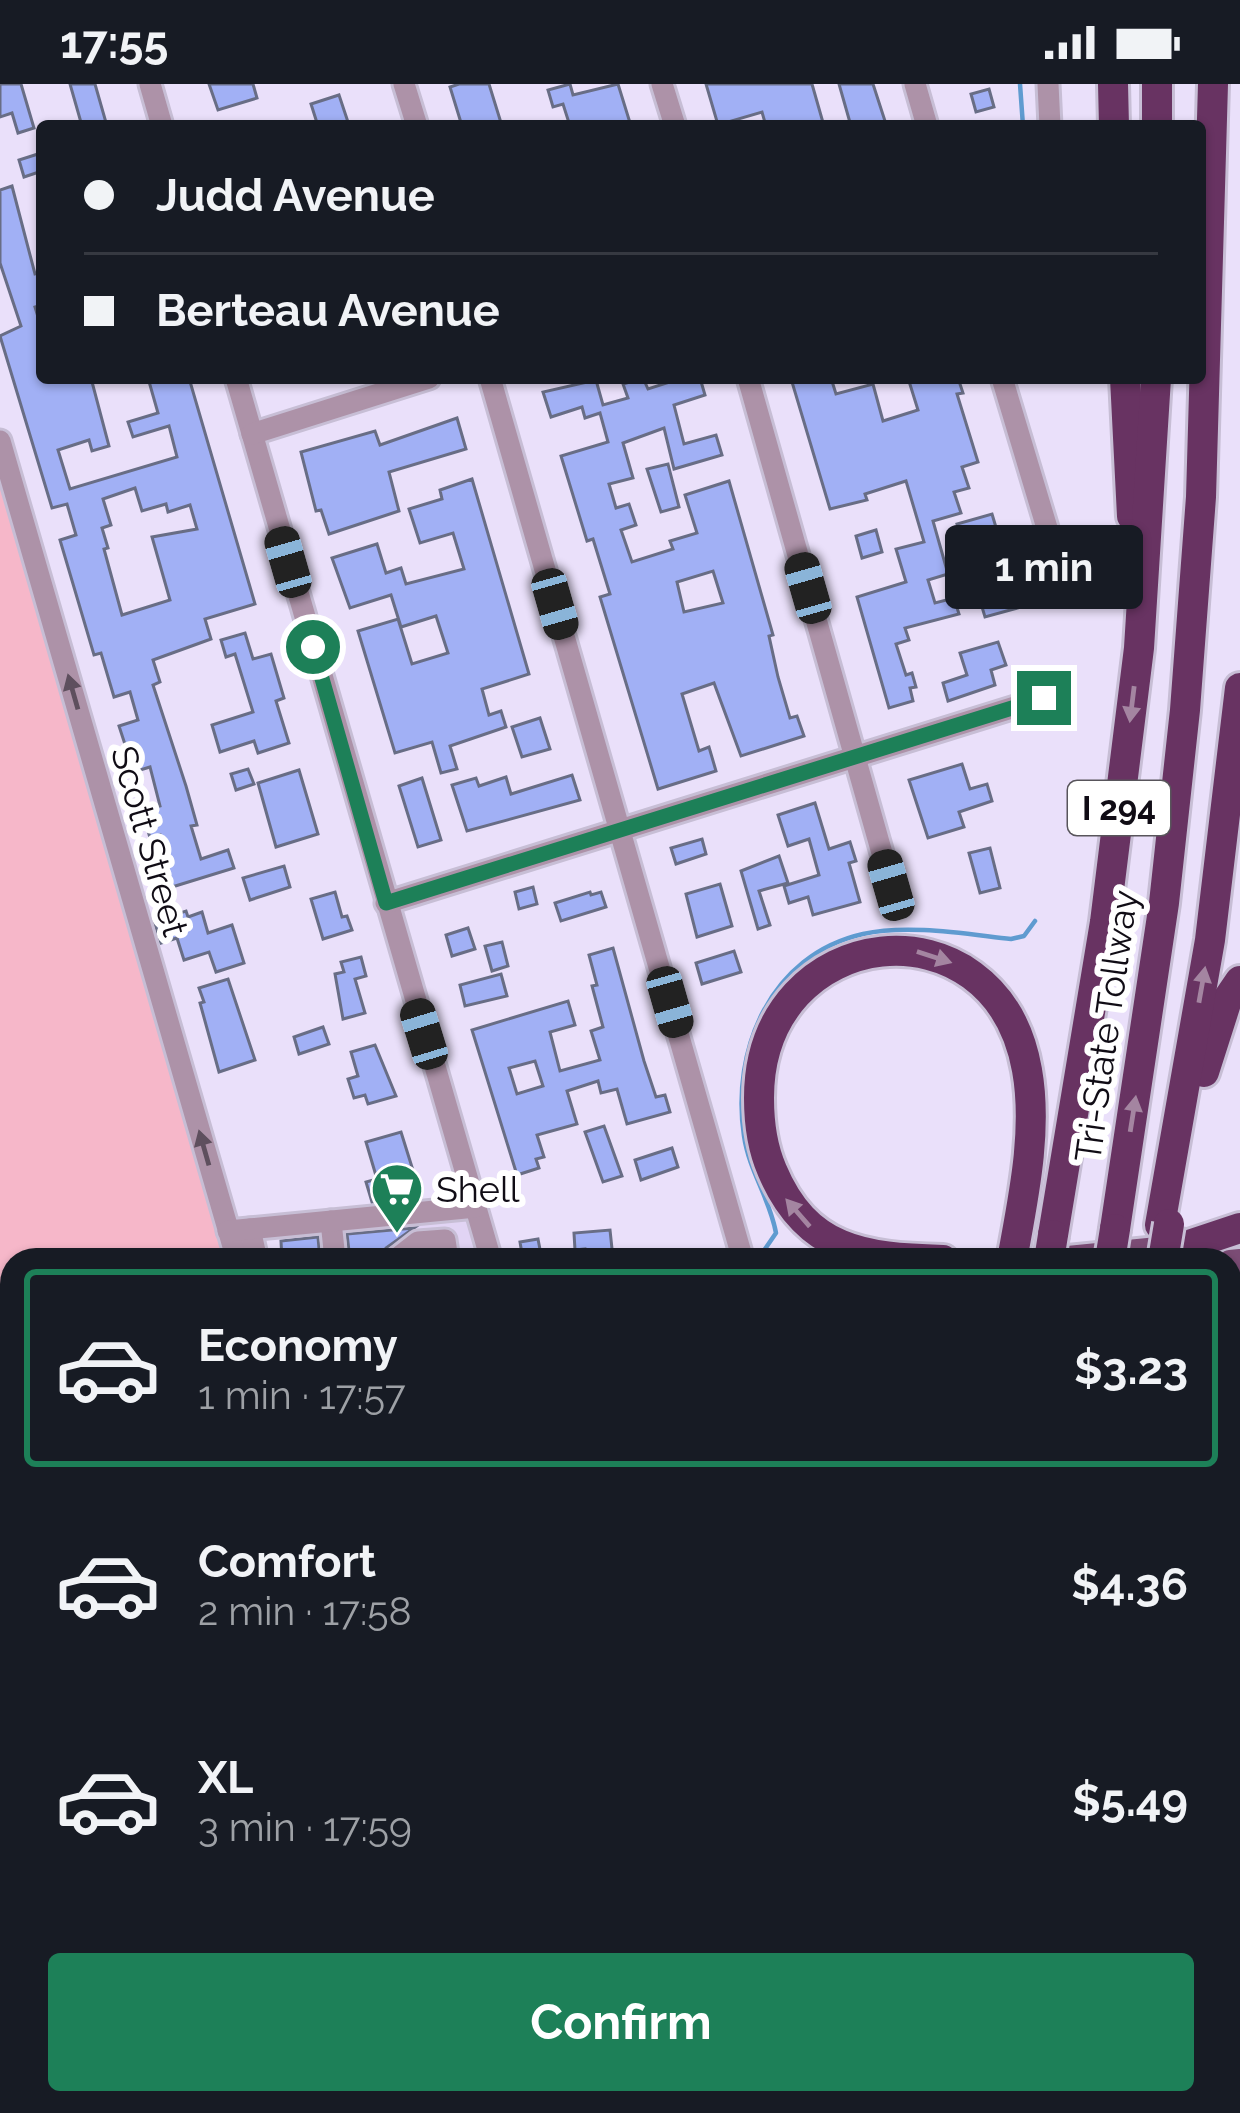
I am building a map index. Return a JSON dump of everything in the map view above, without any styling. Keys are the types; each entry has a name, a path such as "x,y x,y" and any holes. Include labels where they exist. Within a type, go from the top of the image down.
{"highway":[{"path":"1113,84 1114,120"},
{"path":"1157,84 1157,120"},
{"name":"Tri-State Tollway","path":"1206,347 1213,84"},
{"path":"1124,384 1138,648"},
{"name":"Tri-State Tollway","path":"1051,1248 1105,922 1138,648 1156,384"},
{"name":"Tri-State Tollway","path":"1113,1245 1164,903 1185,710 1202,497 1205,384"},
{"name":"I 294","path":"1166,1243 1240,688"},
{"path":"851,1248 800,1220 780,1189 761,1130 760,1079 776,1022 807,982 863,954 909,950 977,977 1012,1022 1030,1092 1030,1140 1014,1248"},
{"path":"1240,982 1227,1000 1209,1051 1166,1243 1240,1228"}],"main road":[{"path":"1102,1248 1240,1241"}],"street":[{"path":"150,84 160,120"},
{"path":"404,84 415,120"},
{"path":"662,84 673,120"},
{"path":"915,84 925,120"},
{"path":"1048,84 1050,120"},
{"path":"238,384 487,1248"},
{"path":"252,434 410,384"},
{"path":"492,384 740,1248"},
{"path":"750,384 891,885"},
{"path":"1004,384 1050,538"},
{"name":"Scott Street","path":"0,441 239,1230 237,1248"},
{"path":"386,903 1044,698"},
{"path":"249,1248 239,1230 476,1207"},
{"path":"331,1221 334,1248"},
{"path":"410,1248 418,1242 446,1240 447,1248"}],"shaded area":[{"path":"0,487 222,1248 0,1248"},
{"path":"472,1210 483,1248 381,1248 377,1219"}],"building":[{"path":"0,84 21,84 34,128 18,133 12,113 0,117"},
{"path":"70,84 95,84 105,120 80,120"},
{"path":"209,84 253,84 257,98 218,110"},
{"path":"489,84 500,120 460,120 450,87"},
{"path":"570,84 573,95 618,84 629,120 568,120 563,104 553,107 548,90"},
{"path":"706,84 812,84 822,120 764,120 762,112 717,120"},
{"path":"839,84 873,84 885,120 849,120"},
{"path":"989,89 994,107 976,112 971,94"},
{"path":"339,95 347,120 316,120 311,104"},
{"path":"36,155 36,173 24,177 19,160"},
{"path":"12,186 36,274 36,384 93,384 109,446 92,451 89,440 58,450 70,489 177,457 169,426 133,437 128,422 158,413 150,384 191,384 255,604 205,619 211,639 153,660 160,682 153,685 197,825 191,826 201,859 228,850 234,868 172,887 160,835 150,838 143,811 160,806 150,767 134,772 119,726 138,720 130,692 114,697 101,653 94,655 60,540 76,535 67,504 52,508 0,336 21,326 0,263 0,190","holes":["135,488 142,511 166,504 168,512 190,505 197,529 152,537 170,600 122,615 104,549 108,548 102,528 111,525 103,499"]},
{"path":"597,384 603,405 628,398 623,384 646,384 648,389 702,384 705,395 674,405 684,444 716,435 722,455 674,469 664,428 623,443 633,478 609,484 616,508 629,504 636,525 621,530 632,562 673,549 670,541 697,533 685,495 729,481 773,635 769,636 790,718 797,716 804,736 741,756 714,683 682,694 699,751 709,747 716,771 658,789 600,597 610,594 593,539 587,541 561,456 608,442 600,413 585,418 582,407 551,417 543,392","holes":["713,571 723,603 684,612 677,582"]},
{"path":"793,384 833,384 836,394 873,384 883,421 918,410 910,384 960,384 963,393 957,394 978,462 962,467 969,488 954,492 961,513 933,521 948,574 928,580 935,603 954,598 959,614 905,628 909,640 896,644 906,675 912,673 913,701 889,708 857,597 906,582 896,549 924,542 906,481 865,494 867,500 830,509"},
{"path":"457,418 466,449 389,472 399,511 329,534 321,510 316,511 301,452 375,431 380,445"},
{"path":"668,464 679,507 661,512 647,469"},
{"path":"472,479 529,674 482,689 489,715 501,711 506,727 450,746 457,769 441,773 432,742 395,753 358,631 398,619 412,664 448,653 436,616 401,627 391,595 350,608 332,558 377,544 386,573 401,568 406,584 464,569 453,533 420,543 409,509 442,499 440,490"},
{"path":"992,514 998,534 984,538 998,586 1013,582 1021,607 985,617 957,524"},
{"path":"876,530 882,552 862,558 856,536"},
{"path":"245,633 253,659 271,654 284,698 276,701 289,743 258,753 254,741 220,752 212,725 253,712 235,654 226,657 221,640"},
{"path":"998,642 1006,665 991,670 995,685 948,701 943,683 967,675 960,653"},
{"path":"540,718 550,749 522,757 512,727"},
{"path":"962,764 970,789 987,784 992,801 959,812 964,827 928,838 909,780"},
{"path":"248,769 254,784 236,790 231,774"},
{"path":"299,770 318,834 276,847 258,783"},
{"path":"572,775 580,800 467,831 452,785 476,778 479,786 506,777 511,794"},
{"path":"422,778 441,840 418,847 399,786"},
{"path":"815,803 829,849 850,842 856,861 849,863 860,902 813,915 808,897 789,903 784,886 819,875 809,839 788,846 778,815"},
{"path":"702,839 706,854 676,864 671,848"},
{"path":"990,848 1000,888 980,893 969,853"},
{"path":"779,856 788,883 759,891 770,925 758,929 741,871"},
{"path":"284,866 290,887 250,900 243,878"},
{"path":"720,884 732,926 697,937 686,894"},
{"path":"533,887 537,904 519,909 515,892"},
{"path":"335,892 342,917 347,916 352,930 323,939 311,899"},
{"path":"601,892 606,907 561,921 555,903"},
{"path":"186,911 188,917 202,912 208,933 232,925 244,963 216,972 209,952 184,960 177,938 161,943 154,921"},
{"path":"468,928 475,949 452,956 446,935"},
{"path":"502,942 508,966 492,971 485,946"},
{"path":"613,948 656,1097 665,1095 670,1112 627,1124 617,1089 601,1093 598,1081 567,1091 577,1124 537,1135 544,1157 536,1159 539,1168 517,1175 472,1030 568,1001 575,1025 550,1032 560,1071 600,1060 591,1031 603,1027 589,955","holes":["535,1061 543,1086 517,1094 509,1068"]},
{"path":"734,951 741,972 702,984 696,963"},
{"path":"361,957 366,976 355,979 365,1013 343,1019 335,974 344,972 341,962"},
{"path":"501,974 507,996 465,1006 460,985"},
{"path":"228,979 255,1060 219,1072 199,988"},
{"path":"323,1027 329,1044 299,1054 294,1037"},
{"path":"375,1045 396,1096 368,1104 365,1095 354,1098 348,1079 358,1076 351,1052"},
{"path":"604,1126 622,1176 603,1182 585,1132"},
{"path":"401,1132 421,1196 372,1202 366,1182 377,1179 366,1142"},
{"path":"672,1148 678,1167 641,1180 635,1160"},
{"path":"414,1228 386,1248 349,1248 347,1234"},
{"path":"610,1230 612,1248 575,1248 574,1233"},
{"path":"318,1237 319,1248 281,1248 281,1241"},
{"path":"538,1239 540,1248 521,1248 520,1242"}],"waterway":[{"path":"1020,84 1023,120"},
{"path":"766,1248 776,1233 747,1149 742,1103 751,1040 781,984 803,962 863,934 917,930 1011,939 1024,936 1035,921"}],"place":[{"name":"Shell","path":"397,1235"}],"route":[{"path":"313,647 386,903 1044,698"}]}
